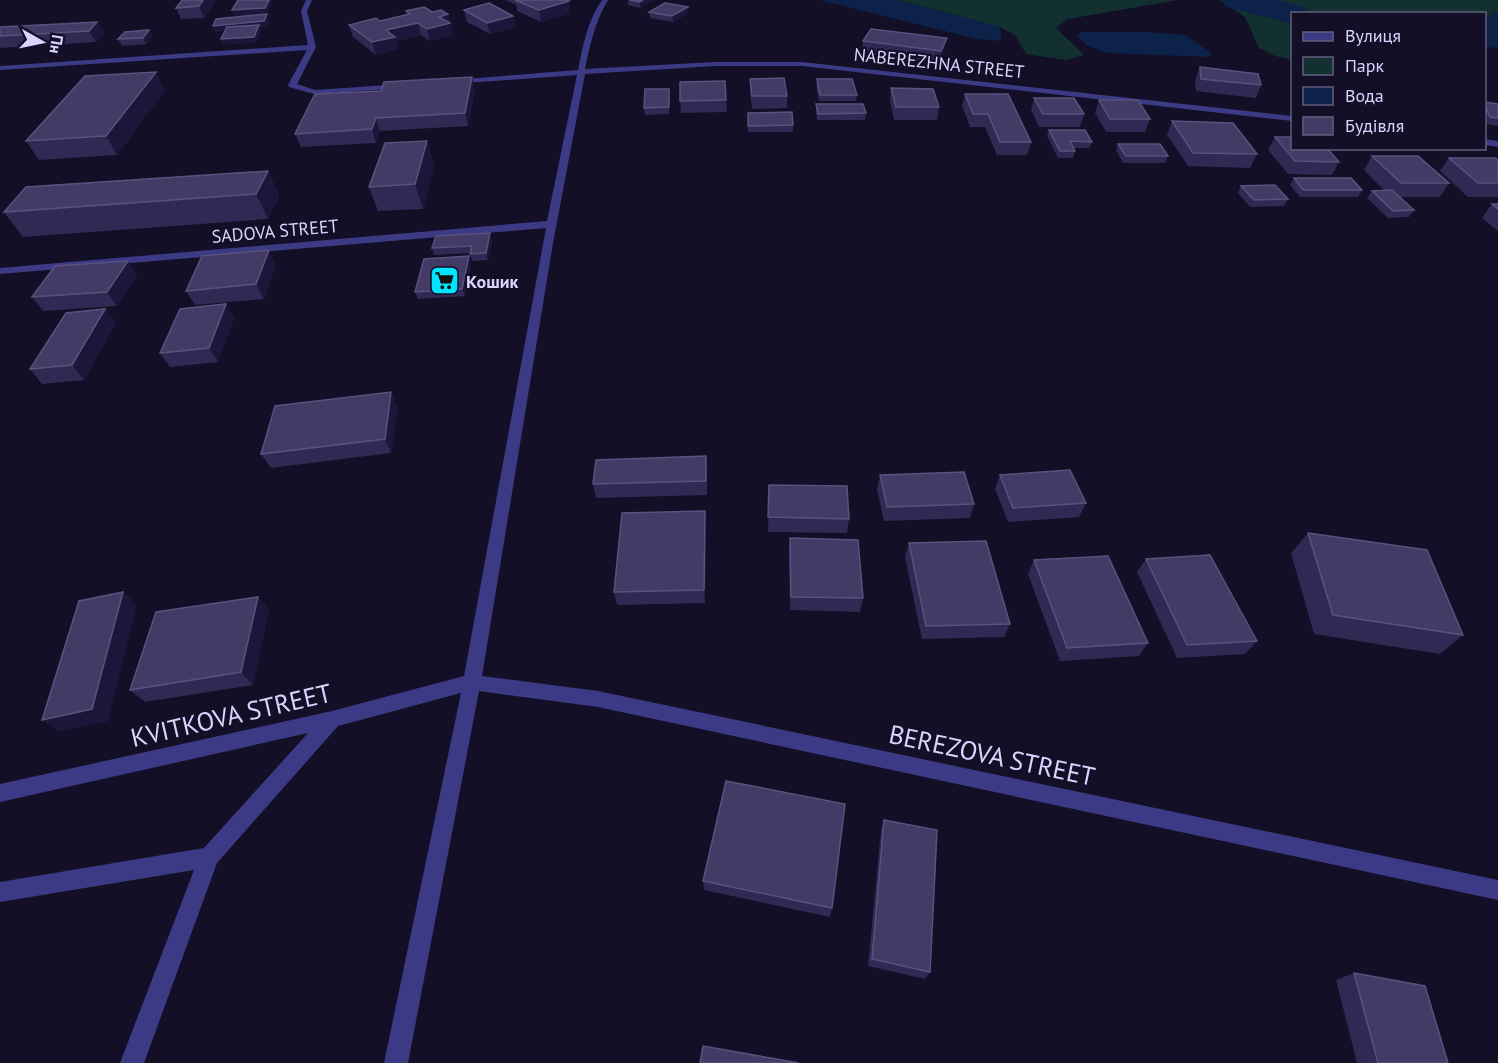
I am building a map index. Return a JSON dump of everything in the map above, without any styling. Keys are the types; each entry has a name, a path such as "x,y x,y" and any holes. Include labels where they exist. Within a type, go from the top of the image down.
{"street":[{"path":"309,0 304,11 312,47 292,86 314,92 418,85"},
{"path":"396,1063 472,682 552,224 588,36 596,14 605,0"},
{"path":"0,68 312,47"},
{"name":"NABEREZHNA STREET","path":"441,83 649,66 742,62 802,64 1291,119"},
{"name":"SADOVA STREET","path":"0,271 552,224"},
{"name":"KVITKOVA STREET","path":"0,793 332,720 472,682"},
{"name":"BEREZOVA STREET","path":"472,682 598,699 1498,890"},
{"path":"132,1063 209,857 332,720"},
{"path":"0,892 209,857"}],"green space":[{"path":"897,0 1178,0 1068,19 1056,28 1084,55 1066,60 1026,54 1015,35 1000,27"},
{"path":"1219,0 1498,0 1498,11 1486,17 1486,12 1291,12 1291,60 1275,56 1259,48 1245,17"}],"water":[{"path":"819,0 897,0 1000,27 1002,41 977,39"},
{"path":"1498,11 1498,48 1486,47 1486,17"},
{"path":"1080,32 1149,32 1185,35 1212,53 1209,57 1108,53 1088,46 1077,37"}],"building":[{"path":"182,0 203,0 199,6 176,8"},
{"path":"238,0 269,0 265,8 232,10"},
{"path":"515,0 566,0 569,1 539,10"},
{"path":"489,3 513,16 487,23 464,10"},
{"path":"665,3 688,7 672,16 649,12"},
{"path":"424,7 432,12 441,10 448,14 439,17 450,23 427,29 418,23 386,30 395,37 372,42 349,25 376,18 380,21 410,14 406,11"},
{"path":"267,14 264,21 213,26 216,19"},
{"path":"97,22 89,31 0,36 0,27"},
{"path":"259,25 254,37 221,39 227,27"},
{"path":"871,29 947,38 941,51 863,41"},
{"path":"149,30 143,38 118,39 125,32"},
{"path":"1200,67 1258,74 1261,85 1201,79"},
{"path":"156,72 106,136 26,141 85,76"},
{"path":"472,77 465,113 376,118 372,129 295,134 315,94 381,91 384,82"},
{"path":"784,78 787,96 752,96 750,79"},
{"path":"817,79 852,79 857,95 820,95"},
{"path":"725,81 726,100 680,101 680,82"},
{"path":"891,88 933,89 939,107 896,107"},
{"path":"645,89 669,89 669,107 644,108"},
{"path":"965,94 1008,94 1031,142 1000,142 988,114 973,114"},
{"path":"1034,98 1074,98 1084,114 1043,114"},
{"path":"1099,100 1138,100 1150,119 1110,119"},
{"path":"1486,102 1498,104 1498,118 1490,117"},
{"path":"816,104 863,104 866,113 818,114"},
{"path":"792,112 793,125 748,126 748,113"},
{"path":"1172,121 1233,123 1257,154 1193,153"},
{"path":"1049,130 1085,130 1092,142 1070,141 1075,151 1060,151"},
{"path":"1275,137 1291,137 1291,150 1329,150 1339,162 1295,161"},
{"path":"427,141 415,184 369,187 385,143"},
{"path":"1118,144 1160,144 1168,156 1126,156"},
{"path":"1372,156 1418,156 1449,183 1401,183"},
{"path":"1449,158 1495,158 1498,160 1498,183 1478,183"},
{"path":"268,171 256,194 4,212 26,187"},
{"path":"1294,178 1351,178 1362,190 1303,190"},
{"path":"1275,185 1288,199 1254,200 1241,186"},
{"path":"1392,190 1414,210 1393,211 1372,191"},
{"path":"490,233 486,253 470,254 472,246 432,248 436,236"},
{"path":"269,250 256,284 186,291 202,256"},
{"name":"Кошик","path":"469,256 462,289 415,292 424,259"},
{"path":"128,261 107,292 32,297 55,266"},
{"path":"226,304 209,348 160,353 180,309"},
{"path":"105,309 72,365 30,369 66,313"},
{"path":"391,392 385,439 261,454 275,406"},
{"path":"706,456 706,481 593,484 596,460"},
{"path":"1070,470 1086,503 1013,508 1000,475"},
{"path":"964,472 974,504 887,507 880,475"},
{"path":"769,485 847,486 849,519 768,517"},
{"path":"705,511 704,590 614,592 622,513"},
{"path":"1308,533 1427,550 1463,635 1333,615"},
{"path":"790,538 858,540 863,598 791,597"},
{"path":"986,541 1010,624 926,626 909,543"},
{"path":"1210,555 1257,641 1187,645 1146,559"},
{"path":"1108,556 1148,643 1067,648 1034,560"},
{"path":"123,592 92,709 42,720 79,601"},
{"path":"258,597 241,672 130,690 156,612"},
{"path":"726,781 845,804 832,908 703,881"},
{"path":"884,820 937,830 930,972 872,959"},
{"path":"1354,973 1425,986 1448,1063 1378,1063"},
{"path":"703,1046 799,1063 700,1063"}],"waterway":[{"path":"1238,0 1291,14"}],"place":[{"name":"Кошик","path":"445,281"}]}
